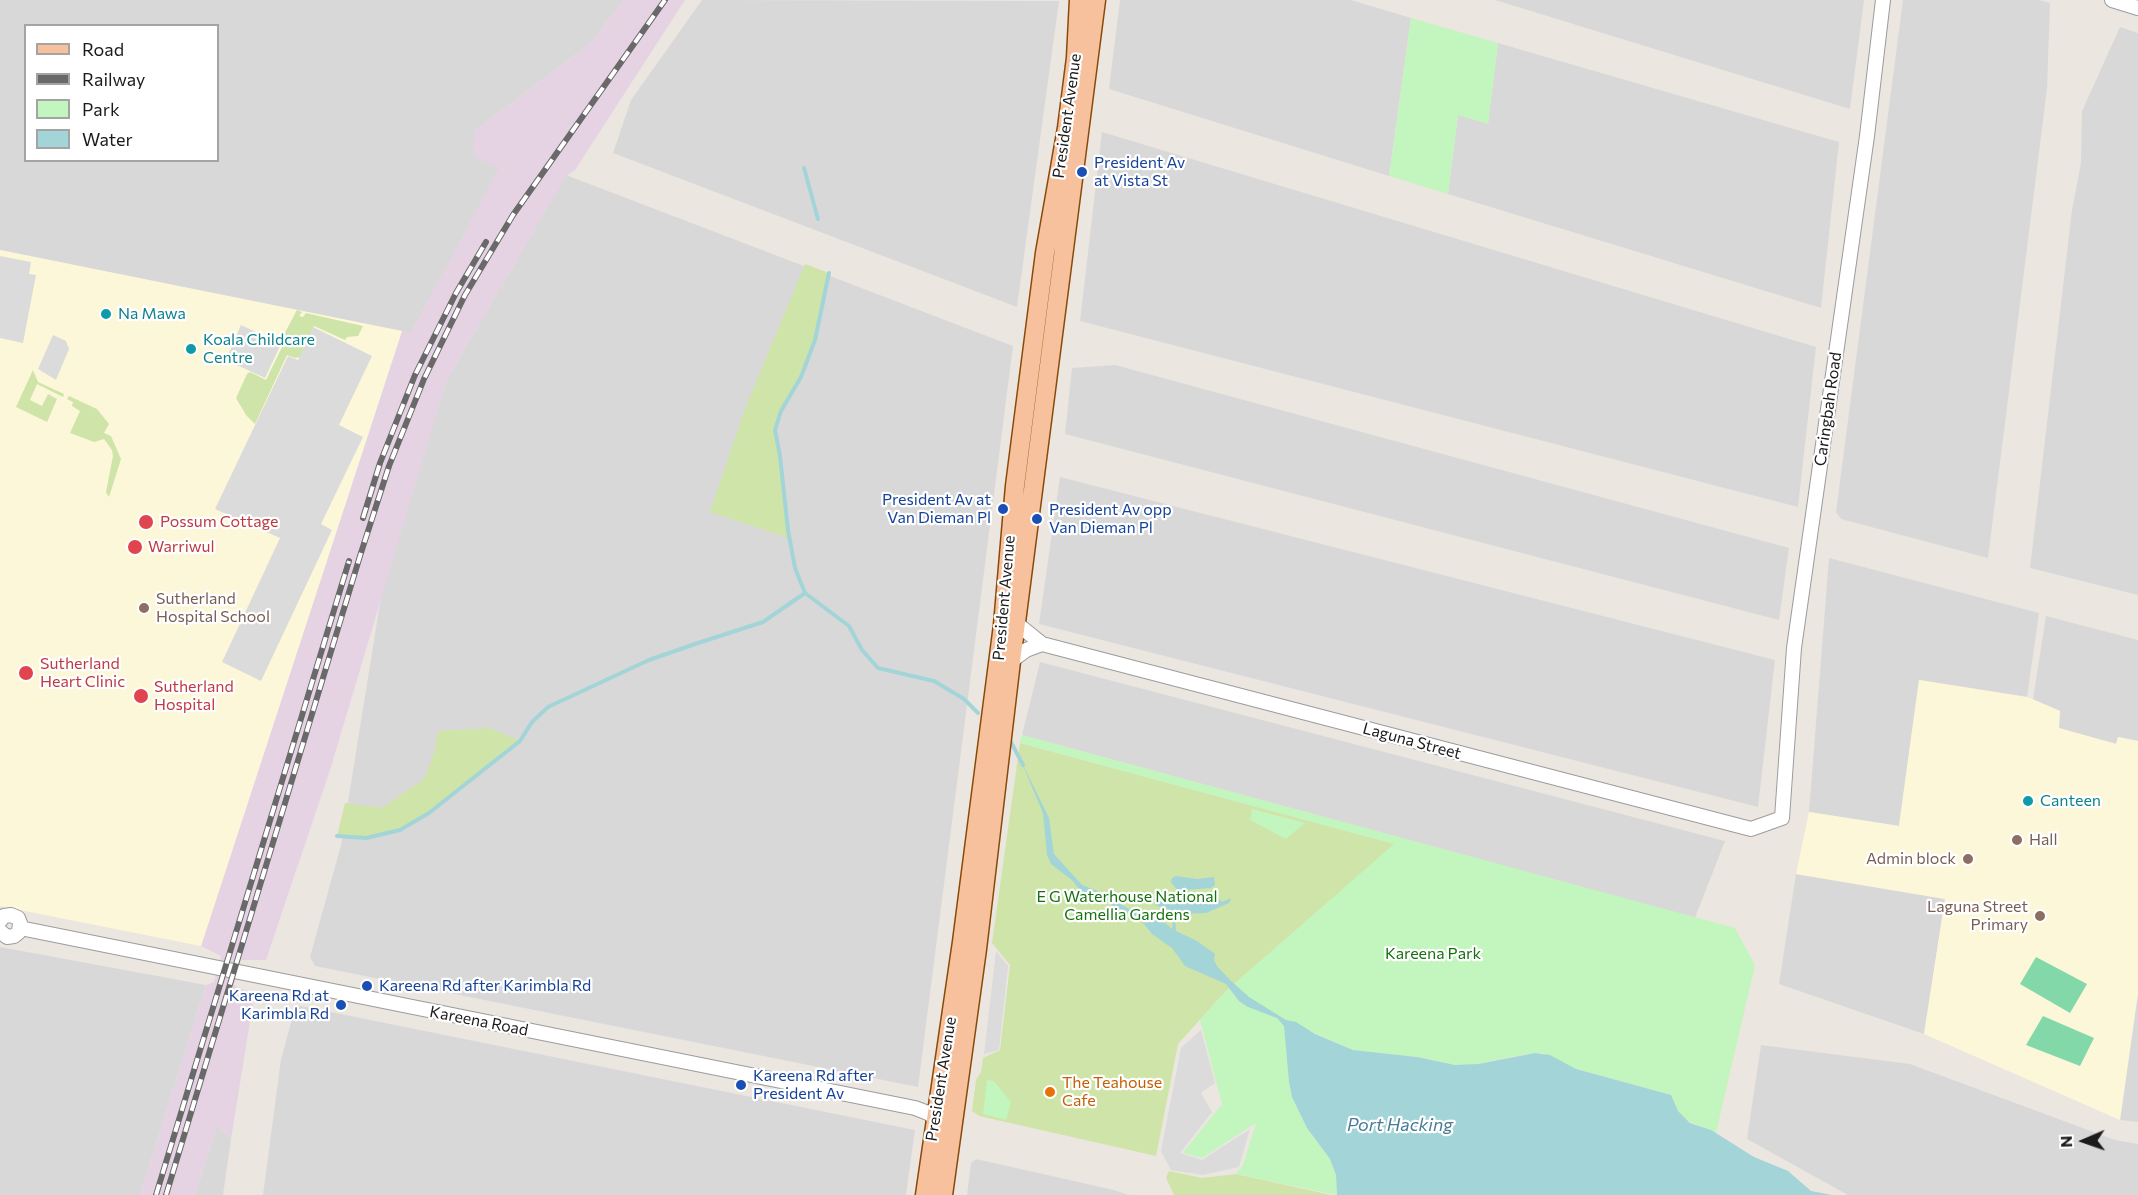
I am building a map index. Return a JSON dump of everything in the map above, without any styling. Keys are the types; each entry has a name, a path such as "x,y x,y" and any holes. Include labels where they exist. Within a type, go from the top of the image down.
{"main road":[{"name":"President Avenue","path":"925,1195 957,977 983,832 1016,623 1017,549 1035,331 1045,253 1068,119 1077,48 1079,0"},
{"name":"President Avenue","path":"943,1195 953,1129 1005,608 1053,335 1096,0"},
{"path":"1035,331 1053,335"},
{"path":"935,1118 953,1129"}],"street":[{"name":"Caringbah Road","path":"1782,818 1794,648 1868,136 1883,0"},
{"path":"2112,0 2138,8"},
{"name":"Laguna Street","path":"1016,623 1042,644 1751,830 1782,818"},
{"path":"1011,661 1026,650 1042,644"},
{"path":"0,921 7,915 14,916 19,920 20,928 17,934 11,937 0,931"},
{"name":"Kareena Road","path":"20,928 915,1108 935,1118"}],"shaded area":[{"path":"0,0 624,0 592,42 474,132 500,168 411,333 0,250"},
{"path":"624,0 685,0 575,170 566,176 446,381 331,767 266,960 241,960 234,985 246,991 253,1003 231,1139 217,1125 195,1195 140,1195 206,985 214,982 221,956 201,946 402,331 411,333 499,168 473,156 474,132 592,42"},
{"path":"702,0 1059,1 1017,307 613,153 631,100"},
{"path":"1120,0 1351,0 1411,18 1389,176 1109,89"},
{"path":"1495,0 1864,0 1850,109"},
{"path":"1903,0 2039,0 2050,3 2047,89 1988,558 1841,519 1836,512"},
{"path":"2120,27 2138,33 2138,595 2030,568 2072,210 2081,163 2082,111"},
{"path":"1498,43 1839,142 1821,308 1448,194 1458,115 1488,123"},
{"path":"1102,132 1816,347 1798,507 1080,321"},
{"path":"566,175 1013,346 918,1087 315,966 310,957 341,845 382,591 446,381"},
{"name":"Sutherland Hospital","path":"0,250 402,331 201,946 0,906"},
{"path":"0,256 31,262 29,274 36,275 23,343 0,338"},
{"path":"241,325 281,344 265,378 226,360"},
{"path":"313,327 372,356 339,425 363,437 321,524 332,530 261,681 222,662 280,538 215,509 288,356 298,360"},
{"path":"53,335 66,341 69,349 56,380 38,369"},
{"path":"1115,365 1789,548 1779,620 1065,434 1072,368"},
{"path":"1060,477 1775,660 1758,807 1039,624"},
{"path":"1829,558 2039,613 2027,697 1919,680 1899,826 1809,812"},
{"path":"2046,616 2138,640 2138,741 2118,737 2117,744 2058,728 2060,711 2033,699"},
{"path":"1040,662 1725,841 1695,918 1022,735"},
{"name":"Laguna Street Primary","path":"1919,680 2027,697 2060,711 2059,728 2116,744 2118,737 2138,741 2138,993 2120,1120 1924,1034 1945,899 1796,874 1809,812 1899,826"},
{"path":"1796,874 1945,899 1924,1034 1779,984"},
{"path":"0,947 206,985 140,1195 0,1195"},
{"path":"996,951 1008,966 999,1050 984,1054"},
{"path":"2138,993 2138,1122 2120,1120"},
{"path":"296,1005 915,1130 906,1195 263,1195 281,1059"},
{"path":"1201,1030 1215,1083 1201,1093 1212,1112 1180,1153 1202,1160 1250,1129 1239,1167 1203,1175 1171,1170 1161,1151 1181,1048"},
{"path":"1761,1045 1910,1064 2115,1140 2138,1144 2138,1195 1848,1195 1747,1139"},
{"path":"217,1125 231,1139 223,1195 195,1195"},
{"path":"976,1159 1129,1195 967,1195 971,1163"}],"green space":[{"path":"1411,18 1498,43 1488,124 1458,115 1448,194 1389,176"},
{"path":"805,264 829,273 815,340 801,377 781,411 775,430 789,538 710,512 745,409"},
{"path":"297,310 302,312 299,316 303,317 306,313 363,326 358,336 347,337 345,340 314,326 300,357 287,355 255,424 246,415 236,398 250,372 266,380 282,347 279,345 280,342"},
{"path":"33,370 38,382 64,394 63,397 37,384 30,400 42,406 48,394 57,399 47,422 16,407"},
{"path":"69,396 97,409 109,424 104,433 111,436 121,459 109,497 106,492 113,456 112,450 104,439 94,442 70,433 80,411 72,406 73,402 67,399"},
{"path":"490,728 518,740 429,813 400,830 366,838 337,836 345,803 382,808 424,779 434,754 438,731"},
{"name":"Kareena Park","path":"1022,735 1735,928 1755,965 1716,1133 1686,1120 1678,1111 1670,1095 1576,1069 1543,1053 1526,1054 1471,1065 1455,1065 1417,1057 1353,1050 1309,1031 1284,1024 1292,1097 1307,1128 1330,1159 1336,1175 1337,1195 1236,1174 1243,1165 1256,1123 1202,1158 1183,1153 1222,1104 1200,1020 1225,992 1394,844 1020,743"},
{"name":"E G Waterhouse National Camellia Gardens","path":"1020,743 1395,844 1225,992 1178,1044 1156,1156 979,1116 972,1111 976,1080 981,1072 983,1058 1000,1050 1010,965 992,943"},
{"path":"1252,809 1305,823 1286,839 1250,820"},
{"path":"2036,957 2087,984 2070,1013 2020,984"},
{"path":"2043,1016 2094,1038 2080,1066 2026,1045"},
{"path":"987,1080 994,1081 1011,1102 1006,1120 983,1114"},
{"path":"1169,1171 1202,1178 1236,1174 1331,1195 1174,1195 1166,1178"}],"water":[{"name":"Port Hacking","path":"1021,761 1049,818 1054,854 1082,885 1108,895 1146,918 1165,923 1172,929 1174,914 1168,909 1157,906 1153,902 1154,898 1165,897 1174,901 1177,898 1178,891 1171,882 1176,876 1197,879 1214,877 1215,885 1211,888 1186,890 1180,899 1182,902 1196,900 1204,902 1217,897 1222,902 1231,898 1229,903 1206,913 1181,914 1175,918 1176,931 1197,941 1215,954 1214,960 1217,966 1230,980 1249,997 1286,1020 1296,1022 1315,1034 1353,1050 1417,1057 1455,1065 1478,1064 1535,1053 1550,1055 1576,1069 1671,1095 1678,1111 1690,1123 1711,1130 1754,1157 1788,1171 1811,1191 1832,1195 1337,1195 1336,1175 1330,1159 1307,1128 1292,1097 1284,1026 1277,1018 1248,1007 1239,1001 1226,984 1185,966 1172,948 1152,934 1144,924 1132,915 1100,899 1083,894 1073,881 1051,864 1047,855 1043,813"}],"waterway":[{"path":"804,168 818,219"},
{"path":"829,273 815,340 801,377 781,411 775,430 795,568 805,593 849,626 862,650 878,668 934,681 964,699 978,713"},
{"path":"337,836 366,838 400,830 429,813 520,741 532,722 548,707 649,660 763,622 805,593"},
{"path":"1011,742 1023,765"}],"railway":[{"path":"166,1195 360,556 389,466 424,379 465,295 513,215 665,0"},
{"path":"363,518 380,463 415,375 456,293 486,242"},
{"path":"156,1195 349,561"}],"place":[{"name":"President Av at Vista St","path":"1082,172"},
{"name":"Na Mawa","path":"106,314"},
{"name":"Koala Childcare Centre","path":"191,349"},
{"name":"President Av at Van Dieman Pl","path":"1003,509"},
{"name":"President Av opp Van Dieman Pl","path":"1037,519"},
{"name":"Possum Cottage","path":"146,522"},
{"name":"Warriwul","path":"135,547"},
{"name":"Sutherland Hospital School","path":"144,608"},
{"name":"Sutherland Heart Clinic","path":"26,673"},
{"name":"Sutherland Hospital","path":"141,696"},
{"name":"Canteen","path":"2028,801"},
{"name":"Hall","path":"2017,840"},
{"name":"Admin block","path":"1968,859"},
{"name":"Laguna Street Primary","path":"2040,916"},
{"name":"Kareena Rd after Karimbla Rd","path":"367,986"},
{"name":"Kareena Rd at Karimbla Rd","path":"341,1005"},
{"name":"Kareena Rd after President Av","path":"741,1085"},
{"name":"The Teahouse Cafe","path":"1050,1092"}]}
